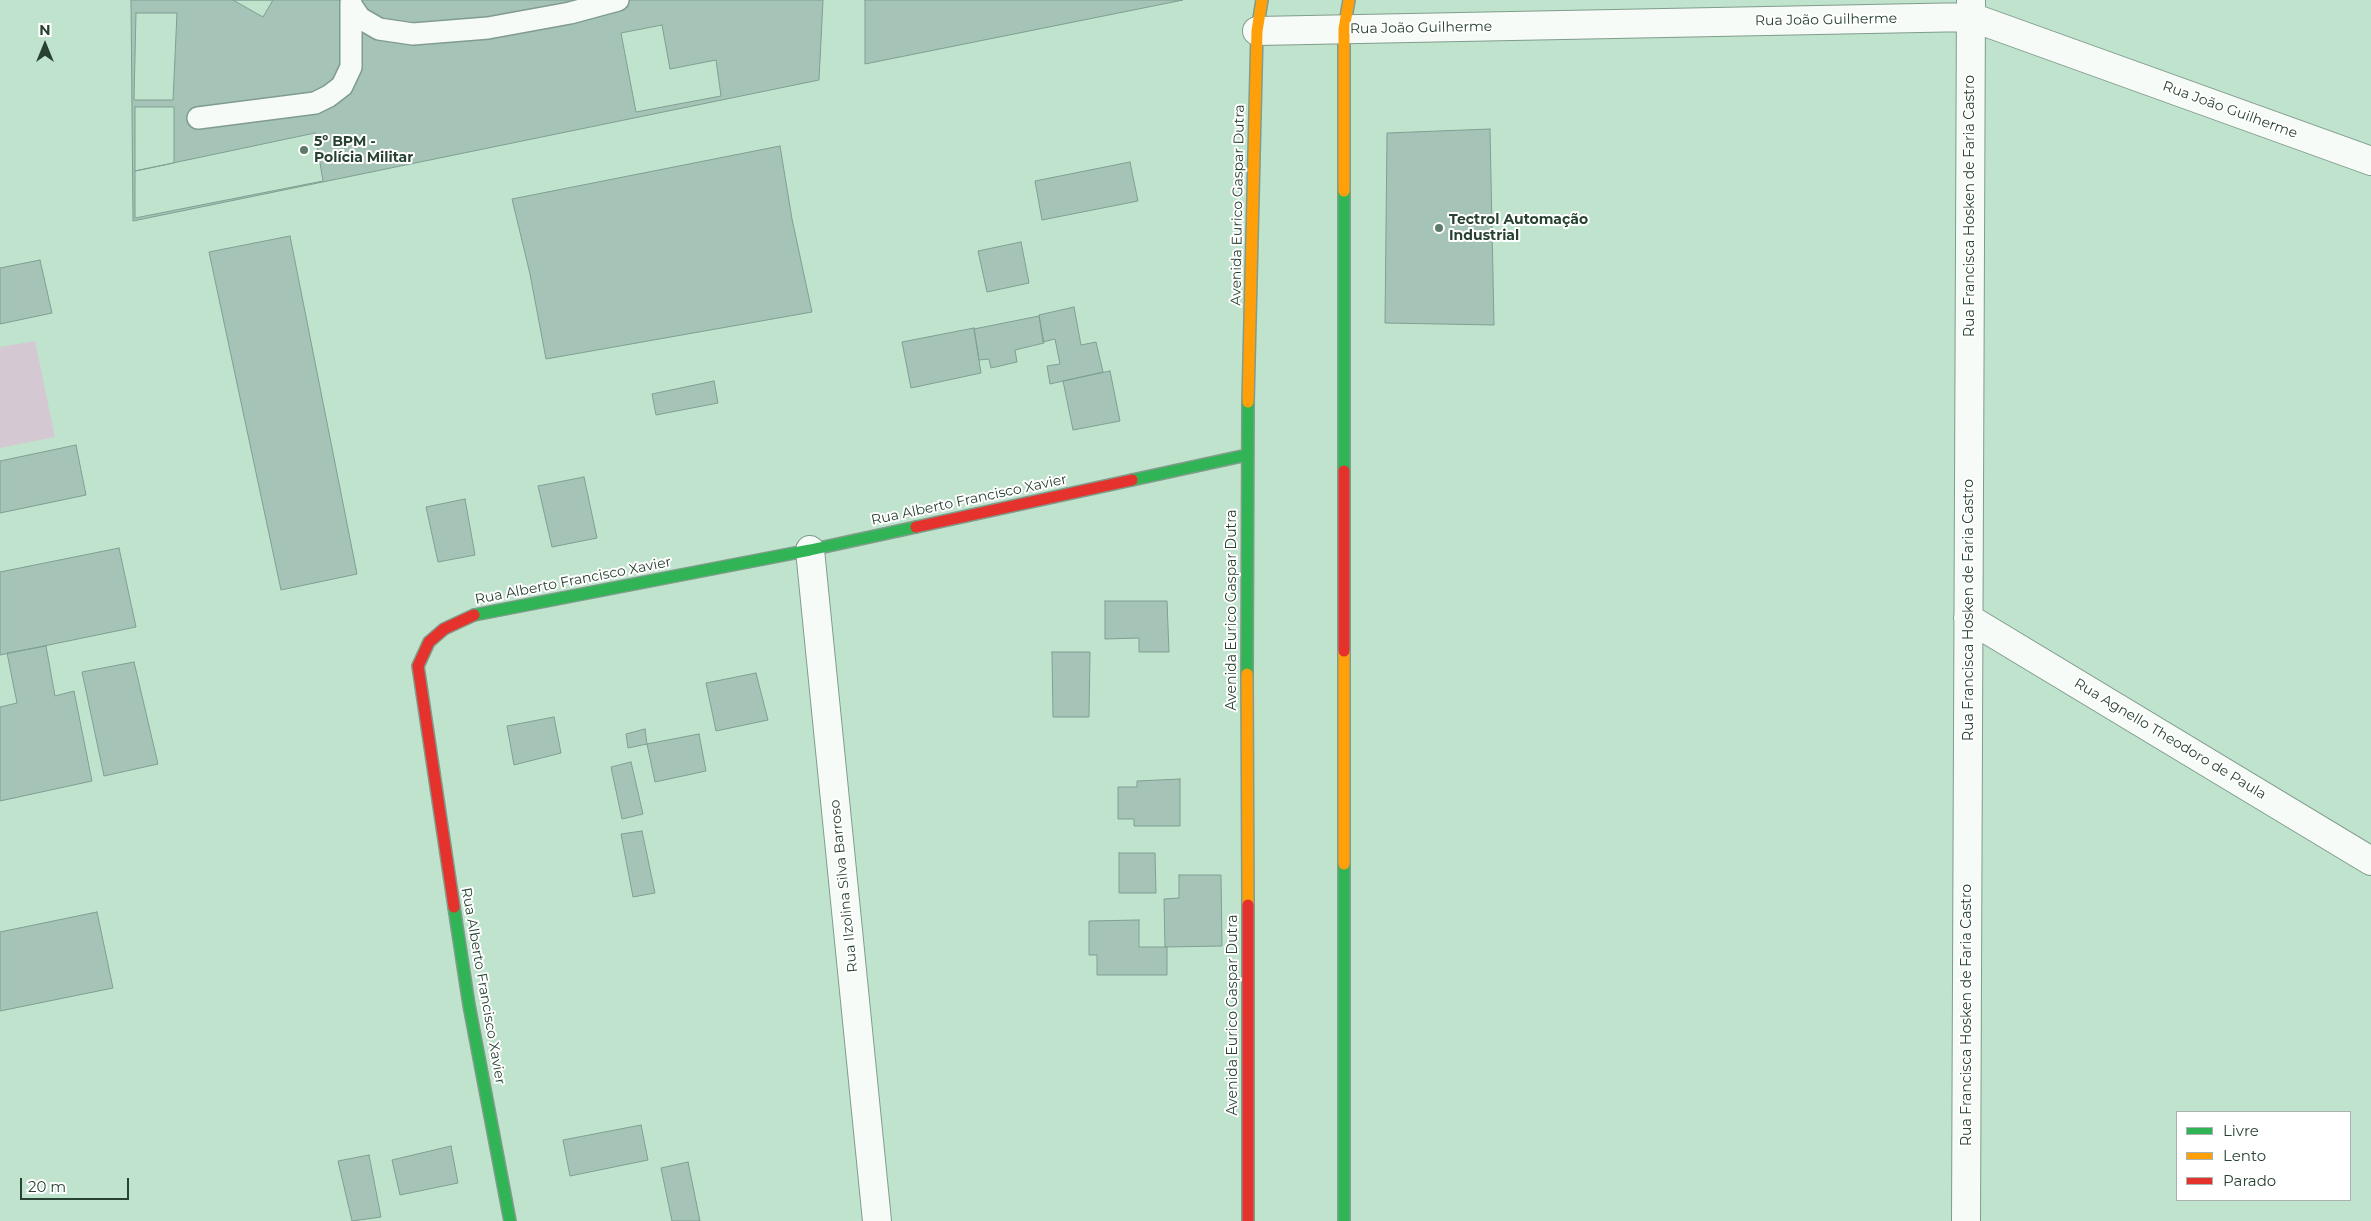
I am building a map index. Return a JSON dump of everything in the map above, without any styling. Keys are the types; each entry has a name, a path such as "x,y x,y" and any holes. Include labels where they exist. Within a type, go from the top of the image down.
{"street":[{"name":"Avenida Eurico Gaspar Dutra","path":"1248,1221 1247,455 1257,31 1262,0"},
{"path":"1344,1221 1344,30 1349,0"},
{"name":"Rua João Guilherme","path":"1257,31 1344,30 1971,9 2371,161"},
{"name":"Rua Francisca Hosken de Faria Castro","path":"1966,1221 1971,9"},
{"name":"Rua Alberto Francisco Xavier","path":"510,1221 469,1005 418,666 429,642 444,629 470,616 810,550 1247,455"},
{"name":"Rua Ilzolina Silva Barroso","path":"810,550 877,1221"},
{"name":"Rua Agnello Theodoro de Paula","path":"1968,618 2371,860"}],"lane":[{"path":"351,2 360,18 379,29 413,34 488,28 570,13 618,0"},
{"path":"198,118 315,103 329,96 342,86 351,68 351,2"}],"shaded area":[{"path":"35,341 55,437 0,448 0,347"}],"building":[{"name":"5º BPM - Polícia Militar","path":"131,0 823,0 819,80 133,221"},
{"path":"233,0 273,0 263,17"},
{"path":"865,0 1183,0 865,64"},
{"path":"136,13 177,13 173,100 134,100"},
{"path":"662,25 670,69 716,60 721,96 636,112 621,33"},
{"path":"135,107 174,107 174,163 135,171"},
{"name":"Tectrol Automação Industrial","path":"1490,129 1494,325 1385,323 1387,133"},
{"path":"315,133 323,181 135,218 135,171"},
{"path":"780,146 792,219 812,312 546,359 530,274 512,199"},
{"path":"1130,162 1138,201 1042,220 1035,181"},
{"path":"290,236 357,574 281,590 209,252"},
{"path":"1021,242 1029,283 987,292 978,251"},
{"path":"40,260 52,313 0,324 0,268"},
{"path":"1074,307 1081,345 1096,342 1103,372 1050,384 1047,366 1060,364 1055,339 1043,342 1039,315"},
{"path":"1039,316 1044,343 1015,350 1017,362 991,368 989,359 979,360 974,329"},
{"path":"974,328 981,373 911,388 902,342"},
{"path":"1110,371 1120,421 1073,430 1063,381"},
{"path":"714,381 718,403 656,415 652,394"},
{"path":"76,445 86,495 0,513 0,461"},
{"path":"584,477 597,538 552,547 538,486"},
{"path":"465,499 475,555 438,562 426,507"},
{"path":"119,548 136,627 0,655 0,572"},
{"path":"1105,601 1167,601 1169,652 1139,652 1139,638 1105,639"},
{"path":"46,646 55,696 74,691 92,781 0,801 0,707 17,703 7,653"},
{"path":"1052,652 1090,652 1089,717 1053,717"},
{"path":"134,662 158,764 104,776 82,672"},
{"path":"756,673 768,720 716,731 706,683"},
{"path":"554,717 561,753 514,765 507,726"},
{"path":"645,729 647,744 628,748 626,734"},
{"path":"699,734 706,771 655,782 647,744"},
{"path":"631,762 643,814 622,819 611,767"},
{"path":"1180,779 1180,826 1134,826 1134,819 1118,819 1118,787 1137,787 1137,781"},
{"path":"642,831 655,893 633,897 621,834"},
{"path":"1119,853 1155,853 1156,893 1119,893"},
{"path":"1179,875 1221,875 1222,946 1165,947 1164,899 1179,898"},
{"path":"97,912 113,988 0,1011 0,932"},
{"path":"1139,920 1139,947 1167,947 1167,975 1097,975 1097,955 1089,955 1089,921"},
{"path":"641,1125 648,1160 570,1176 563,1140"},
{"path":"451,1146 458,1183 400,1195 392,1160"},
{"path":"369,1155 381,1217 352,1221 338,1161"},
{"path":"688,1162 700,1221 672,1221 661,1168"}],"traffic: fast":[{"path":"1344,191 1344,471"},
{"path":"1247,674 1248,402"},
{"path":"1132,480 1247,455"},
{"path":"474,615 810,550 916,527"},
{"path":"1344,864 1344,1221"},
{"path":"454,907 469,1005 510,1221"}],"traffic: slow":[{"path":"1248,402 1257,31 1262,0"},
{"path":"1344,191 1344,29 1349,0"},
{"path":"1344,651 1344,864"},
{"path":"1247,674 1248,905"}],"traffic: jam":[{"path":"1344,471 1344,651"},
{"path":"916,527 1132,480"},
{"path":"454,907 418,666 429,642 444,629 474,615"},
{"path":"1248,905 1248,1221"}],"place":[{"name":"5º BPM - Polícia Militar","path":"304,150"},
{"name":"Tectrol Automação Industrial","path":"1439,228"}]}
